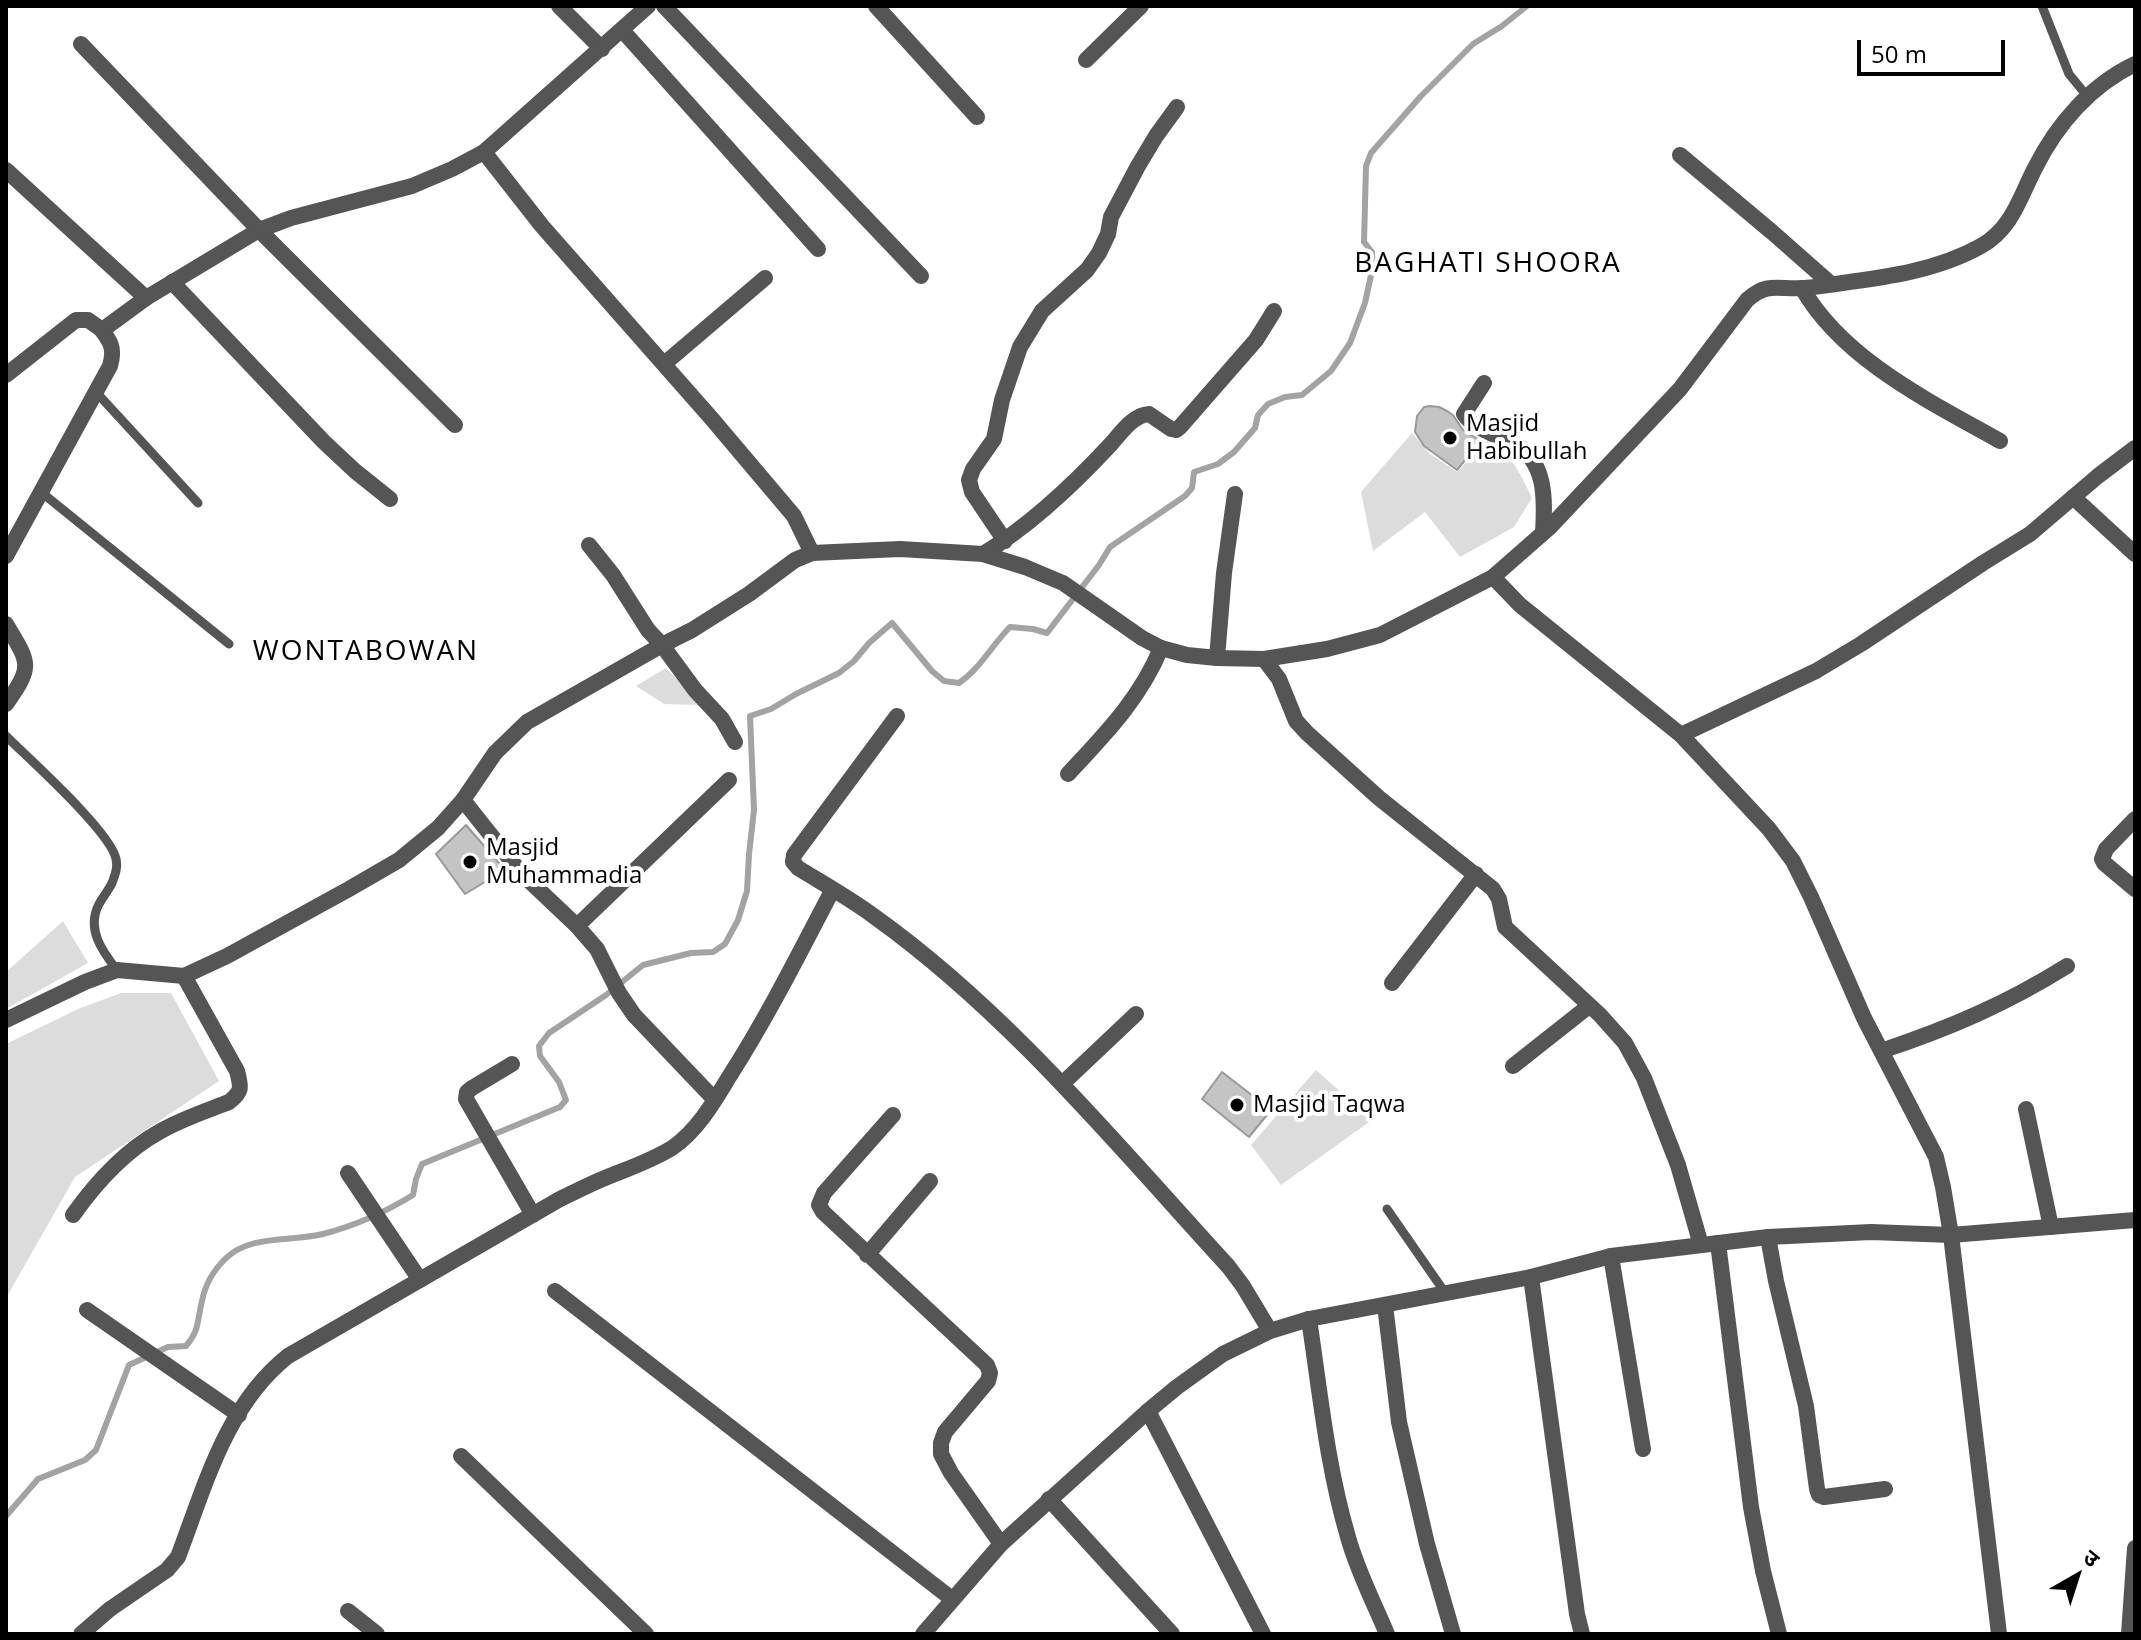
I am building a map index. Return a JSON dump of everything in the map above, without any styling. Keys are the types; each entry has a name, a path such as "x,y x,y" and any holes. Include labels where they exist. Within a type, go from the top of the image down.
{"street":[{"path":"559,6 602,49"},
{"path":"101,329 259,230 291,218 412,186 484,152 648,6"},
{"path":"664,6 921,276"},
{"path":"876,6 977,117"},
{"path":"1086,60 1141,6"},
{"path":"622,30 818,249"},
{"path":"81,44 259,230 455,425"},
{"path":"6,1020 117,970 184,976 349,889 399,860 438,828 463,800 495,753 527,722 692,630 795,560 812,553 900,549 983,554 1025,567 1077,593 1142,638 1161,648 1187,655 1264,659 1327,649 1380,635 1493,577 1543,533 1680,389 1757,291 1772,286 1802,288 1890,275 1944,263 1983,245 2004,229 2036,165 2061,127 2087,96 2117,73 2135,64"},
{"path":"1005,541 972,492 969,480 994,439 1002,400 1020,347 1042,311 1087,270 1099,253 1108,234 1111,217 1138,166 1177,107"},
{"path":"484,152 542,226 794,516 812,553"},
{"path":"1680,155 1831,284"},
{"path":"6,170 146,298"},
{"path":"664,364 765,278"},
{"path":"172,282 324,442 390,499"},
{"path":"1802,288 1832,328 1880,369 2000,441"},
{"path":"983,554 1005,541 1088,470 1136,418 1149,414 1171,429 1180,427 1256,340 1274,311"},
{"path":"6,375 76,320 88,320 101,329 111,342 114,353 110,366 6,556"},
{"path":"1484,383 1464,414 1479,427 1523,449 1532,460 1541,475 1545,496 1543,533"},
{"path":"1681,735 1838,658 2030,534 2135,448"},
{"path":"1217,658 1235,494"},
{"path":"2073,497 2135,554"},
{"path":"589,545 613,575 639,618 695,690 722,719 735,742"},
{"path":"1493,577 1520,605 1681,735 1769,829 1793,861 1881,1051 1936,1157 1951,1235 1999,1634"},
{"path":"6,624 25,656 26,668 23,680 6,704"},
{"path":"1068,774 1128,709 1153,668 1161,648"},
{"path":"1264,659 1279,679 1296,721 1379,798 1493,889 1499,899 1505,927 1600,1015 1625,1043 1644,1078 1709,1244 1751,1507 1779,1634"},
{"path":"897,716 794,855 793,862 875,917 917,950 1003,1026 1062,1084 1228,1266 1270,1331"},
{"path":"577,926 729,780"},
{"path":"463,800 521,873 597,949 634,1015 715,1100"},
{"path":"2135,819 2106,849 2102,859 2135,889"},
{"path":"1392,983 1476,874"},
{"path":"81,1634 110,1609 167,1570 178,1557 209,1469 255,1387 269,1370 288,1356 533,1215 673,1147 715,1100 779,994 833,889"},
{"path":"1881,1051 1940,1031 1996,1006 2067,966"},
{"path":"73,1215 90,1191 129,1153 157,1132 229,1102 237,1095 240,1086 237,1071 184,976"},
{"path":"1513,1066 1589,1006"},
{"path":"1062,1084 1136,1014"},
{"path":"512,1064 467,1092 466,1099 533,1215"},
{"path":"2026,1109 2051,1227"},
{"path":"893,1115 824,1193 819,1205 867,1255 987,1365 990,1373 988,1381 945,1432 941,1454 1001,1544"},
{"path":"348,1173 420,1280"},
{"path":"867,1255 930,1181"},
{"path":"923,1634 1001,1544 1148,1411 1223,1354 1270,1331 1309,1319 1531,1277 1611,1256 1768,1237 1871,1232 1951,1235 2135,1220"},
{"path":"1768,1237 1806,1406 1819,1495 1824,1497 1885,1489"},
{"path":"1611,1256 1643,1449"},
{"path":"1531,1277 1582,1634"},
{"path":"555,1291 952,1599"},
{"path":"1385,1305 1399,1422 1427,1544 1453,1634"},
{"path":"87,1310 239,1415"},
{"path":"1309,1319 1334,1482 1348,1540 1387,1634"},
{"path":"1148,1411 1263,1634"},
{"path":"461,1456 646,1634"},
{"path":"1049,1499 1172,1634"},
{"path":"2129,1634 2135,1548"},
{"path":"348,1611 377,1634"}],"lane":[{"path":"2042,6 2069,74 2087,96"},
{"path":"96,392 198,503"},
{"path":"41,492 229,644"},
{"path":"6,736 82,812 105,838 116,857 114,878 93,918 94,935 117,970"},
{"path":"1387,1209 1446,1294"}],"shaded area":[{"path":"1412,433 1430,454 1457,472 1489,439 1497,445 1515,465 1532,498 1514,527 1460,557 1425,512 1373,551 1361,492"},
{"path":"666,668 702,705 664,704 636,686"},
{"path":"63,921 88,963 6,1009 6,972"},
{"path":"121,993 171,993 219,1081 75,1177 6,1298 6,1044 78,1009"},
{"path":"1316,1070 1372,1120 1281,1185 1251,1145"}],"building":[{"name":"Masjid Habibullah","path":"1430,406 1453,415 1463,430 1481,441 1457,470 1424,446 1415,432 1417,416 1424,407"},
{"name":"Masjid Muhammadia","path":"466,825 505,870 465,894 436,854"},
{"name":"Masjid Taqwa","path":"1222,1072 1271,1110 1249,1137 1202,1099"}],"waterway":[{"path":"6,1516 38,1479 85,1460 96,1450 129,1365 168,1347 186,1346 196,1330 207,1284 213,1273 235,1251 259,1242 323,1234 370,1218 413,1195 422,1164 560,1107 566,1100 559,1082 540,1056 539,1046 549,1033 606,995 643,965 691,953 713,952 725,944 738,920 747,891 754,810 750,716 771,709 839,673 892,623 932,671 944,681 959,683 1010,627 1047,633 1110,547 1185,496 1192,488 1194,472 1218,464 1234,452 1255,428 1258,415 1268,404 1285,397 1302,395 1331,371 1350,343 1365,303 1373,266 1372,252 1364,242 1366,166 1371,153 1421,96 1473,44 1527,6"}],"place":[{"name":"Masjid Habibullah","path":"1450,438"},
{"name":"Masjid Muhammadia","path":"470,862"},
{"name":"Masjid Taqwa","path":"1237,1105"}],"district":[{"name":"BAGHATI SHOORA","path":"1488,264"},
{"name":"WONTABOWAN","path":"366,652"}]}
